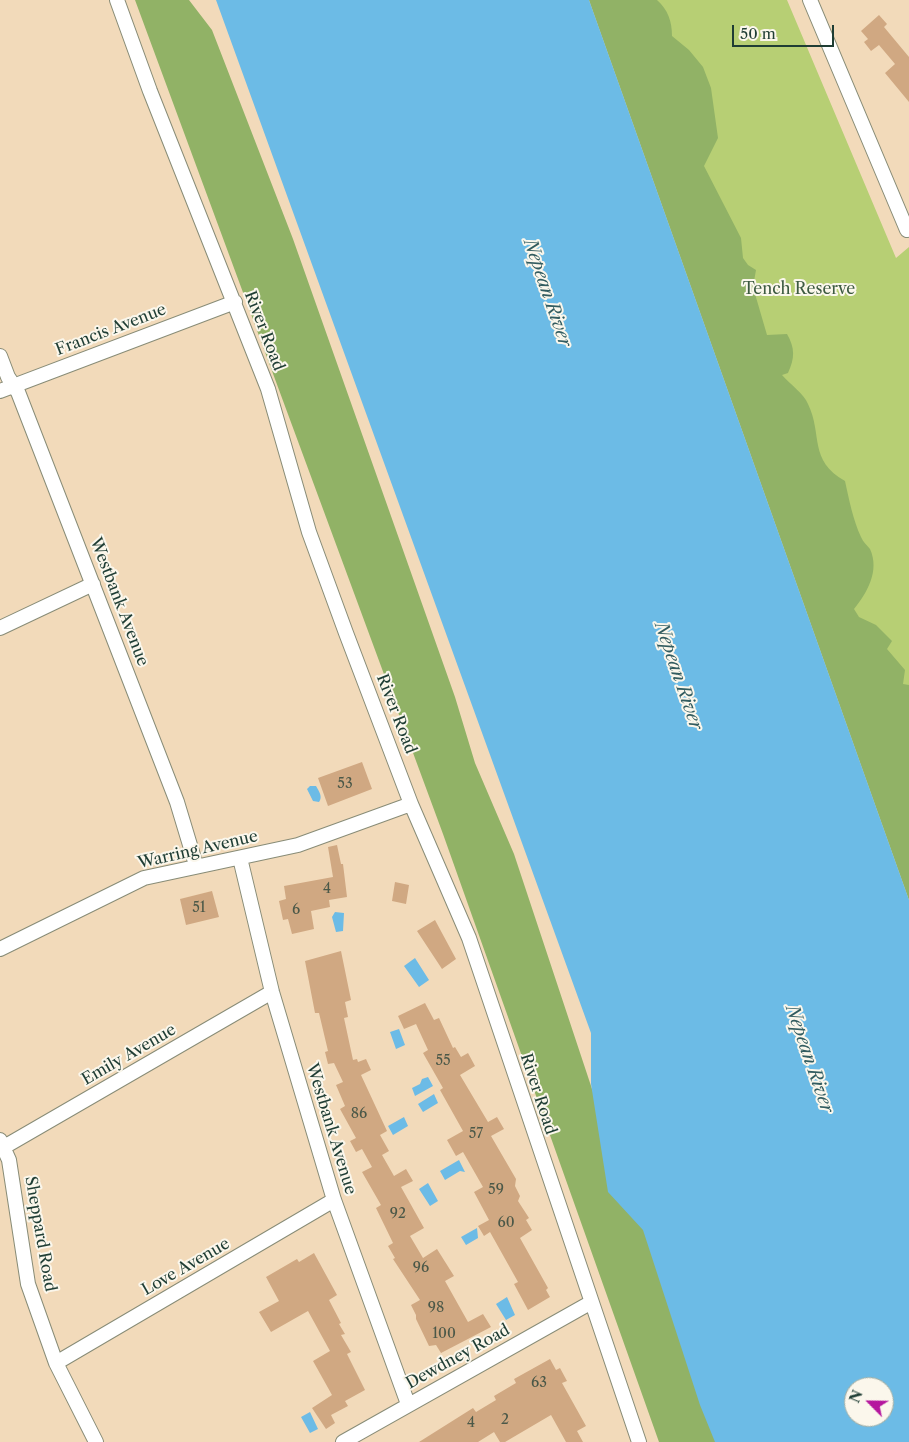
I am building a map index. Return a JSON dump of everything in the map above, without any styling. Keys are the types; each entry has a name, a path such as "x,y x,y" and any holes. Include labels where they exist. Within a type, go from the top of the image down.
{"street":[{"name":"River Road","path":"117,0 150,91 268,389 309,532 411,804 469,938 590,1303 639,1442"},
{"path":"810,0 908,230"},
{"name":"Francis Avenue","path":"0,391 235,302"},
{"name":"Westbank Avenue","path":"0,356 14,386 94,584 177,802 196,865"},
{"path":"0,628 94,584"},
{"name":"Warring Avenue","path":"0,949 138,880 196,865 240,858 307,842 411,804"},
{"name":"Westbank Avenue","path":"240,858 272,992 334,1200 408,1404"},
{"name":"Emily Avenue","path":"2,1144 272,992"},
{"name":"Sheppard Road","path":"2,1144 9,1160 28,1284 56,1363 96,1442"},
{"name":"Love Avenue","path":"56,1363 334,1200"},
{"name":"Dewdney Road","path":"343,1442 590,1303"}],"green space":[{"path":"135,0 189,0 212,30 293,239 455,697 475,763 514,854 602,1119 650,1237 718,1442 659,1442 443,834"},
{"name":"Tench Reserve","path":"589,0 787,0 896,258 909,247 909,900"},
{"path":"589,0 657,0 669,16 672,36 689,50 703,67 711,88 718,138 704,166 741,238 743,258 748,265 756,270 753,287 767,335 787,334 792,344 792,363 788,373 782,375 808,404 821,456 833,473 845,481 858,530 873,557 874,565 871,581 854,609 859,617 876,625 892,641 887,649 905,670 903,684 909,685 909,900"}],"water":[{"name":"Nepean River","path":"216,0 589,0 909,900 909,1442 715,1442 700,1405 643,1230 608,1192 591,1084 591,1033"},
{"path":"310,786 316,786 321,796 319,802 313,801 307,789"},
{"path":"335,912 344,913 343,931 336,932 332,917"},
{"path":"415,958 429,980 419,987 404,966"},
{"path":"399,1029 405,1045 396,1049 390,1032"},
{"path":"428,1077 433,1086 415,1096 412,1088 420,1084 422,1079"},
{"path":"434,1094 438,1103 423,1112 418,1104"},
{"path":"404,1117 408,1126 393,1135 388,1126"},
{"path":"459,1160 465,1172 460,1171 445,1180 440,1171"},
{"path":"428,1183 438,1201 430,1206 419,1189"},
{"path":"477,1228 478,1238 466,1245 461,1237"},
{"path":"507,1297 515,1315 506,1320 496,1304"},
{"path":"310,1412 318,1429 310,1433 301,1417"}],"building":[{"path":"879,15 887,24 884,27 909,57 909,102 885,73 895,64 879,45 871,51 864,42 868,39 861,31"},
{"path":"362,762 372,789 328,806 318,778"},
{"path":"337,845 341,864 343,864 347,897 329,900 330,907 311,911 314,929 292,934 288,919 283,920 279,901 286,899 284,886 333,877 328,847"},
{"path":"395,882 409,885 406,904 392,901"},
{"path":"212,891 219,917 186,925 180,899"},
{"path":"435,920 456,959 442,969 417,931"},
{"path":"341,951 351,1000 345,1002 348,1017 344,1018 353,1060 357,1059 358,1062 366,1059 371,1070 361,1075 387,1131 380,1135 389,1151 382,1155 394,1176 406,1169 413,1181 401,1187 424,1228 410,1236 423,1258 437,1249 454,1276 445,1281 468,1322 483,1314 491,1327 441,1353 436,1345 429,1346 411,1305 420,1300 393,1259 395,1258 388,1246 393,1243 376,1208 381,1205 362,1172 372,1167 362,1149 356,1152 350,1141 356,1138 340,1109 345,1106 336,1085 343,1082 334,1063 328,1064 325,1052 328,1051 319,1013 315,1013 305,961"},
{"path":"425,1003 434,1020 439,1018 453,1048 455,1047 461,1057 468,1053 475,1066 460,1075 488,1122 497,1117 504,1129 491,1136 516,1179 515,1186 520,1196 518,1201 529,1218 526,1220 532,1230 520,1238 548,1288 546,1290 550,1297 528,1310 514,1284 518,1282 490,1232 484,1236 478,1226 489,1220 474,1192 483,1187 463,1152 456,1156 447,1140 463,1131 440,1090 443,1088 423,1053 428,1050 416,1024 404,1029 398,1016"},
{"path":"314,1253 337,1295 329,1300 345,1334 341,1335 351,1352 347,1354 365,1390 345,1401 348,1406 331,1415 335,1423 326,1429 312,1408 332,1395 313,1361 330,1351 308,1311 271,1332 259,1312 279,1301 266,1277 297,1259 299,1262"},
{"path":"550,1359 556,1370 560,1368 567,1381 562,1383 586,1426 577,1431 583,1442 566,1442 551,1415 505,1442 500,1442 494,1432 478,1442 419,1442 473,1408 476,1412 496,1400 494,1396 516,1383 514,1379"}]}
